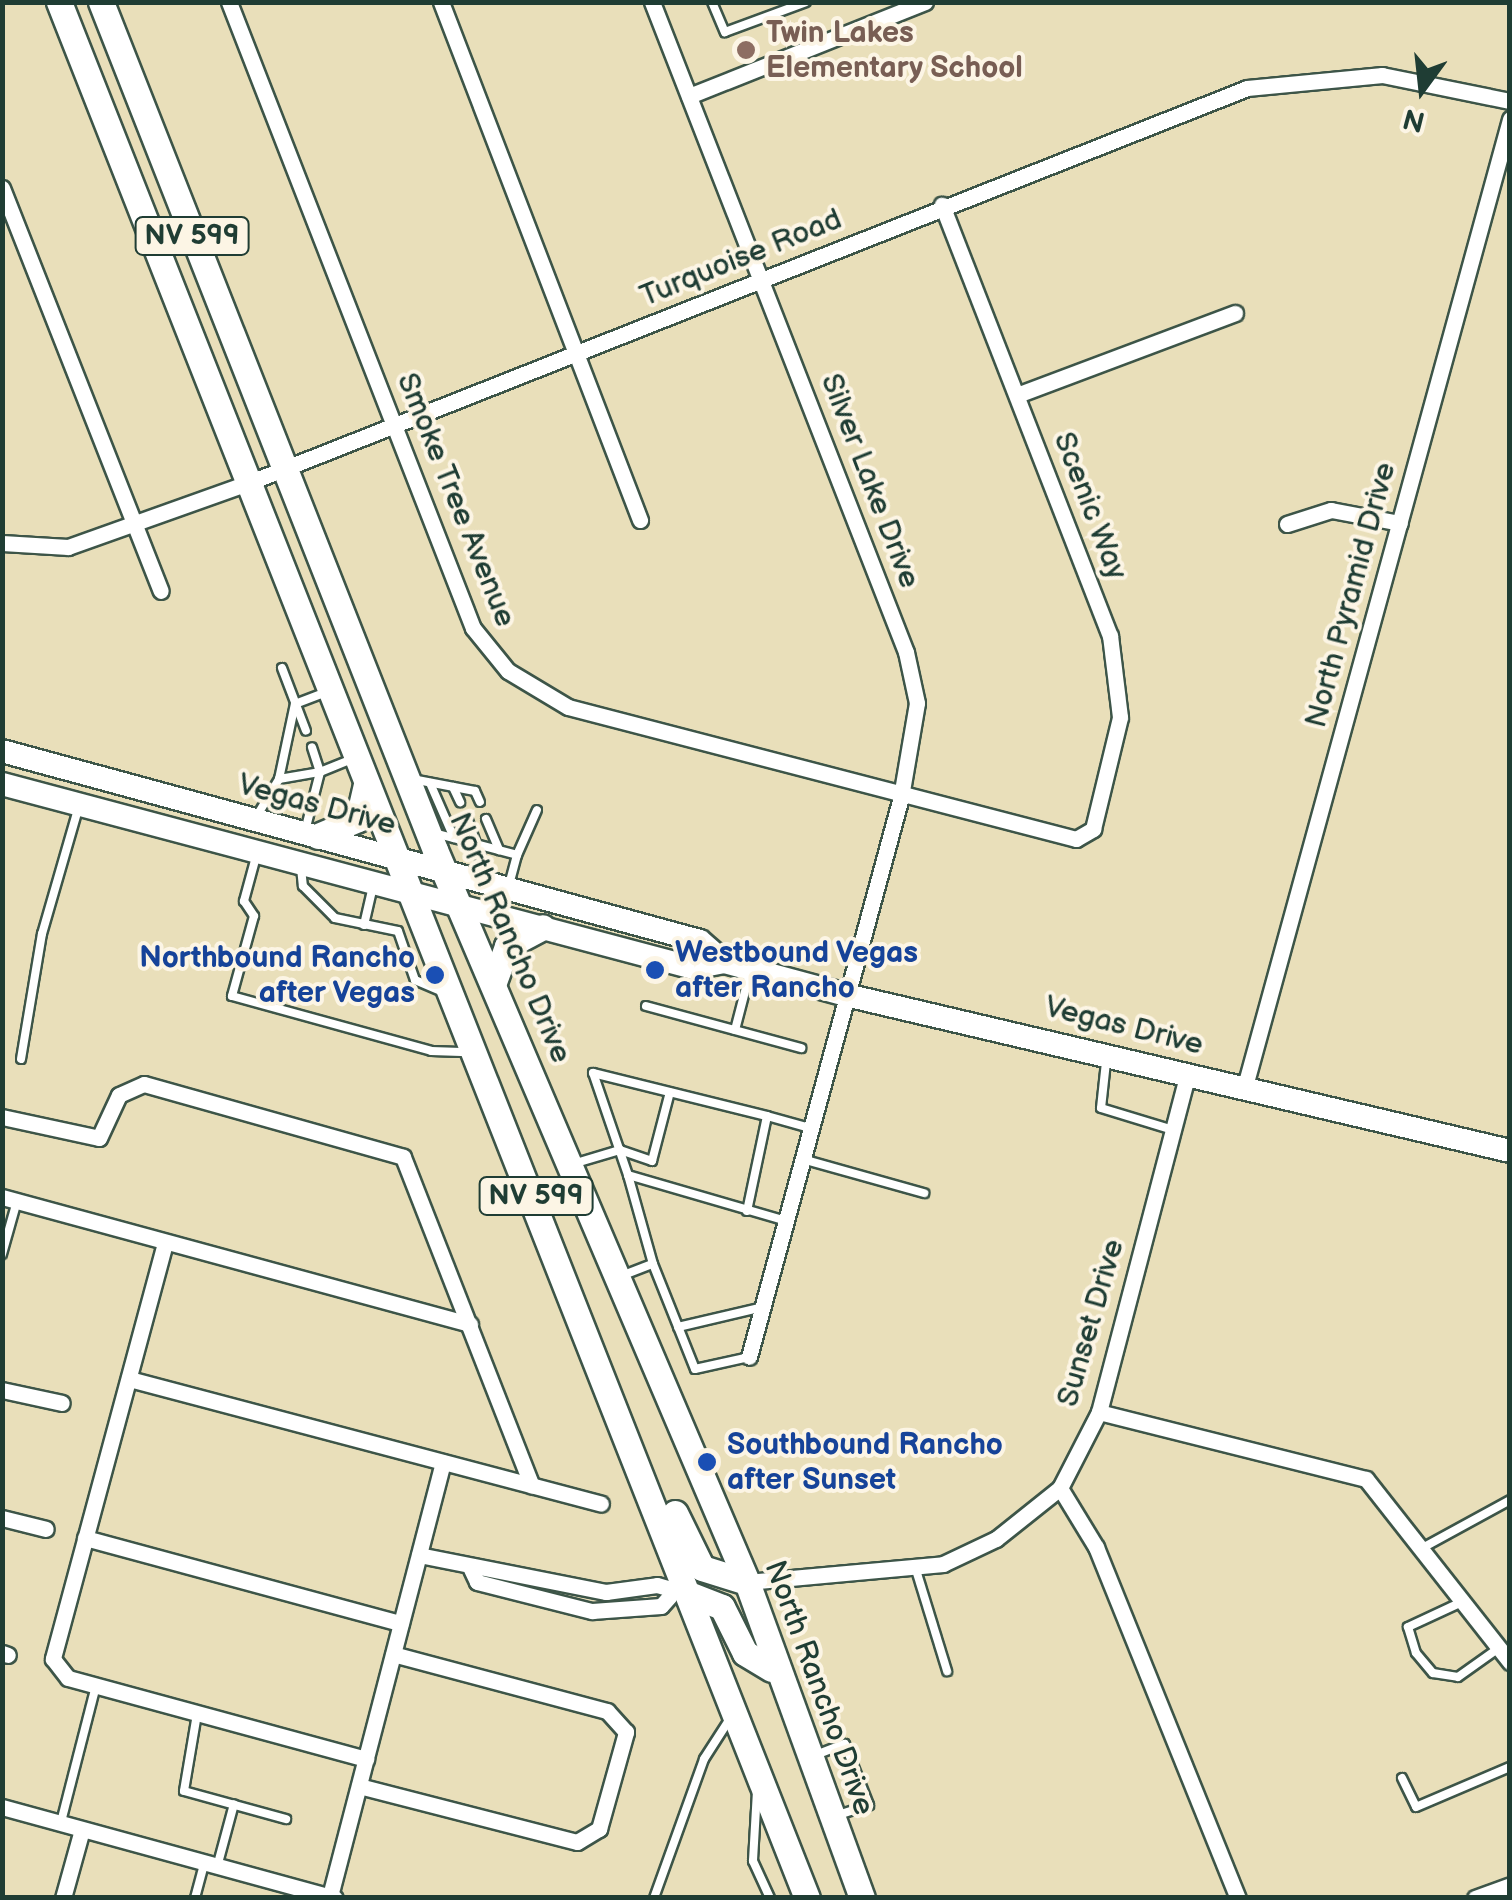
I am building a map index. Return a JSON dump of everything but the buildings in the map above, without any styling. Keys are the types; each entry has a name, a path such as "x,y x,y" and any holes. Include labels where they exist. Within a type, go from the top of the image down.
{"main road":[{"name":"NV 599","path":"59,2 408,892 410,927 452,993 478,1052 657,1504 680,1595 737,1716 807,1898"},
{"name":"North Rancho Drive","path":"101,2 284,469 418,780 428,832 747,1582 772,1669 862,1898"},
{"name":"Vegas Drive","path":"2,751 700,941 724,962"},
{"path":"311,834 358,820 366,783"},
{"name":"Vegas Drive","path":"2,784 694,968 724,962 846,995 1108,1052 1510,1151"},
{"path":"494,982 507,946 542,927"},
{"path":"657,1504 680,1519 702,1568 747,1582"},
{"path":"680,1595 722,1607 745,1653 772,1669"}],"street":[{"name":"Smoke Tree Avenue","path":"229,2 473,628 528,688 568,707 901,797 1087,836"},
{"path":"441,2 640,520"},
{"name":"Silver Lake Drive","path":"652,2 906,652 916,703 901,797 749,1357"},
{"path":"688,96 925,2"},
{"name":"Turquoise Road","path":"2,543 68,547 248,483 763,280 942,204 1246,88 1306,77 1382,76 1510,101"},
{"name":"North Pyramid Drive","path":"1246,1086 1510,119"},
{"path":"2,188 161,591"},
{"name":"Scenic Way","path":"942,204 1110,636 1120,717 1087,836"},
{"path":"1016,395 1235,313"},
{"path":"1288,524 1331,510 1400,524"},
{"name":"Sunset Drive","path":"747,1582 782,1572 916,1570 996,1540 1060,1488 1099,1412 1188,1072"},
{"path":"2,1117 99,1138 129,1085 403,1157 532,1486"},
{"path":"10,1199 470,1324"},
{"path":"165,1242 53,1658 58,1670 96,1686 366,1759"},
{"path":"129,1378 601,1504"},
{"path":"2,1390 62,1403"},
{"path":"1099,1412 1366,1479 1426,1546 1510,1662"},
{"path":"2,1807 81,1833 328,1896 442,1462"},
{"path":"1060,1488 1096,1547 1238,1898"},
{"path":"2,1518 46,1529"},
{"path":"86,1538 401,1623"},
{"path":"418,1555 471,1569"},
{"path":"471,1569 482,1561 606,1592 657,1585 680,1595"},
{"path":"471,1569 477,1582 607,1612 661,1606 680,1595"},
{"path":"359,1786 577,1842 590,1838 626,1732 620,1720 393,1654"},
{"path":"63,1898 81,1833"},
{"path":"1475,1898 1510,1884"}],"lane":[{"path":"712,2 724,32 806,2"},
{"path":"762,2 768,16"},
{"path":"282,668 306,730"},
{"path":"295,704 330,690"},
{"path":"256,819 279,779 295,704"},
{"path":"311,834 320,772 312,747"},
{"path":"279,779 320,772 357,758"},
{"path":"418,780 475,791 480,802"},
{"path":"418,780 454,838"},
{"path":"453,786 460,802"},
{"path":"21,1059 42,934 80,805"},
{"path":"508,888 517,855 537,810"},
{"path":"486,819 498,850"},
{"path":"468,820 477,844 475,879"},
{"path":"428,832 517,855"},
{"path":"258,852 244,901 254,916 232,996 432,1051 478,1052"},
{"path":"301,863 315,898 335,918 364,926 410,927"},
{"path":"364,926 374,883"},
{"path":"736,1030 751,969"},
{"path":"646,1006 801,1048"},
{"path":"1108,1052 1101,1108 1173,1130"},
{"path":"749,1357 695,1369 653,1264 593,1073 810,1128"},
{"path":"572,1164 620,1150 652,1161 670,1092"},
{"path":"747,1211 767,1116"},
{"path":"802,1159 924,1194"},
{"path":"628,1175 786,1221"},
{"path":"2,1254 10,1199"},
{"path":"616,1277 653,1264"},
{"path":"678,1327 763,1307"},
{"path":"1426,1546 1510,1500"},
{"path":"505,1589 510,1568"},
{"path":"916,1570 947,1671"},
{"path":"1464,1600 1408,1627 1416,1653 1434,1673 1458,1677 1499,1648"},
{"path":"60,1825 96,1686"},
{"path":"198,1713 181,1786 286,1819"},
{"path":"654,1898 704,1759 722,1723 737,1716"},
{"path":"807,1758 845,1744 869,1805 830,1817"},
{"path":"1402,1778 1416,1807 1510,1767"},
{"path":"762,1783 749,1815 753,1861 770,1898"},
{"path":"195,1898 234,1804"}],"place":[{"name":"Twin Lakes Elementary School","path":"746,50"},
{"name":"Westbound Vegas after Rancho","path":"655,970"},
{"name":"Northbound Rancho after Vegas","path":"435,975"},
{"name":"Southbound Rancho after Sunset","path":"707,1462"}]}
